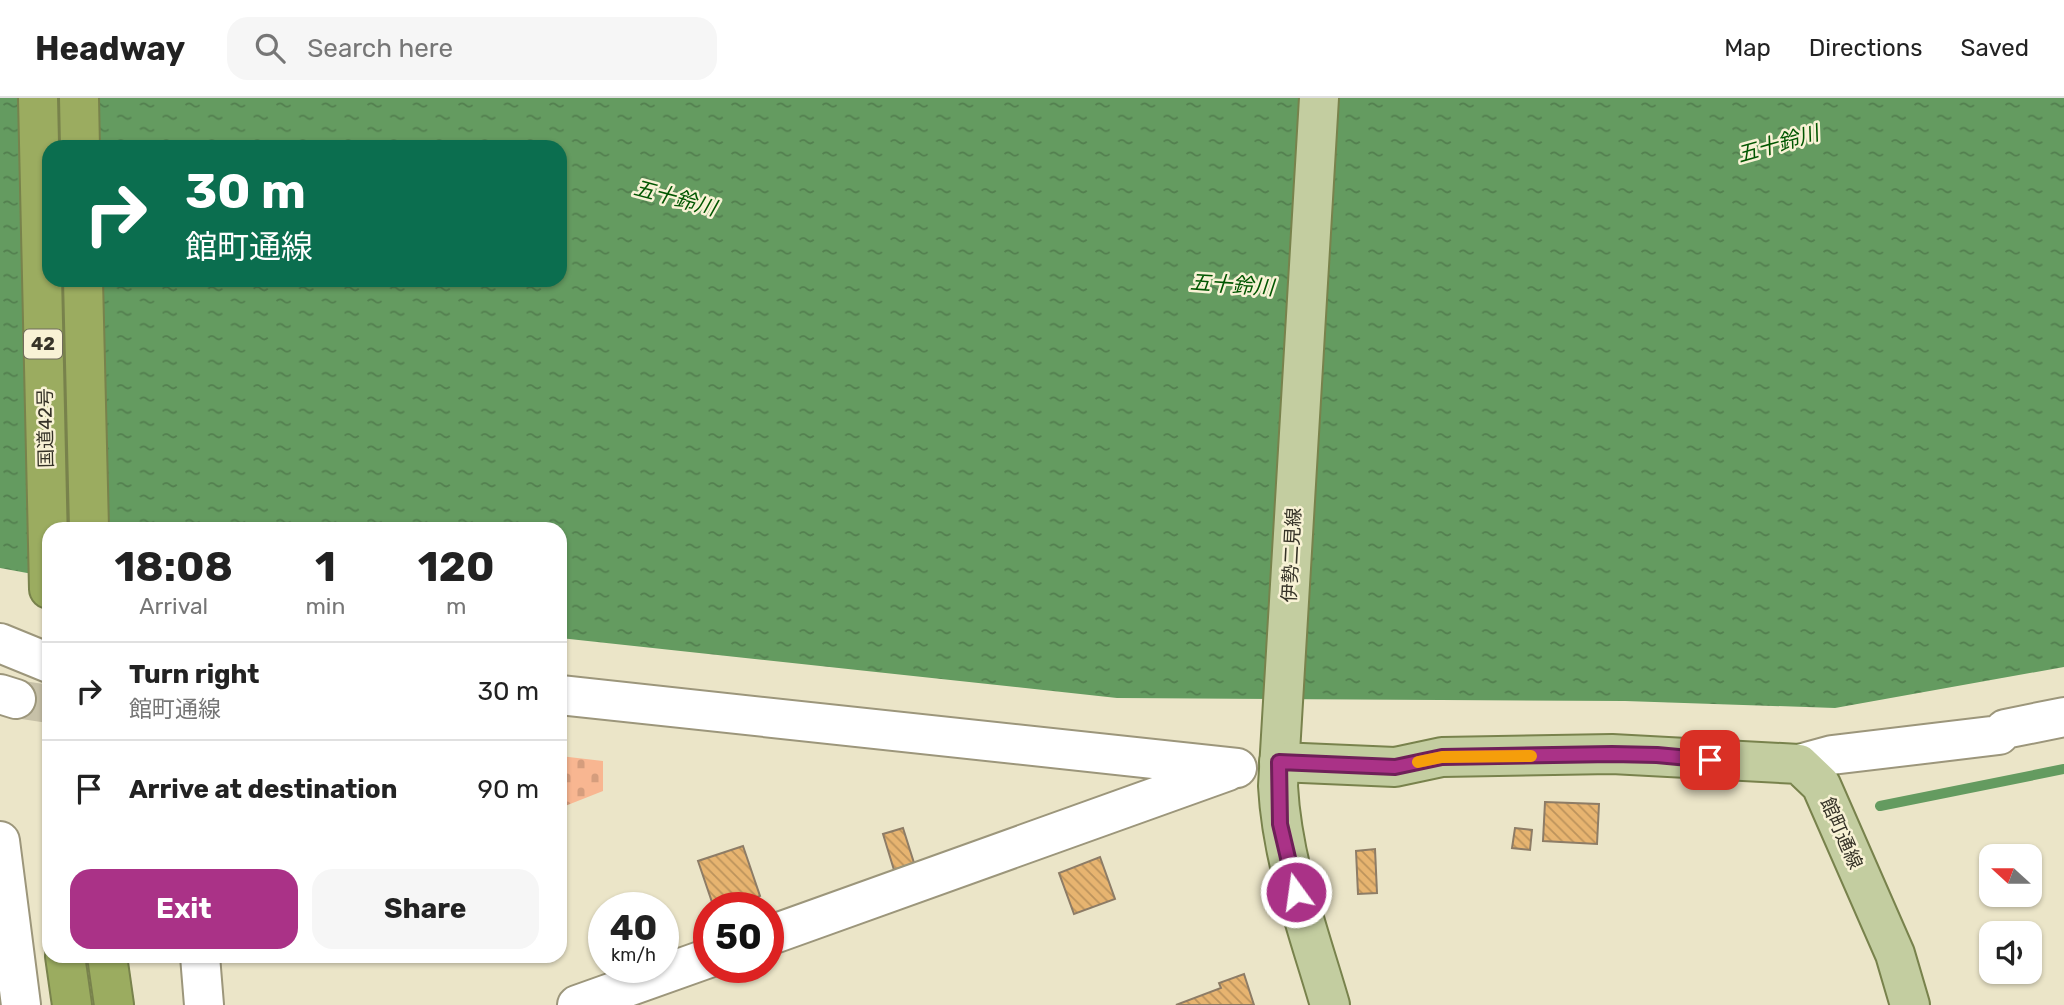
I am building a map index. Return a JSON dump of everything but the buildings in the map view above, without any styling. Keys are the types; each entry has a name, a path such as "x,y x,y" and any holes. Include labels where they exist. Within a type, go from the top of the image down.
{"highway":[{"name":"国道42号","path":"38,98 42,277"},
{"path":"79,98 80,140"},
{"name":"国道42号","path":"42,287 47,522"},
{"name":"42","path":"83,287 89,522"},
{"path":"66,963 72,1005"},
{"path":"108,963 114,1005"}],"main road":[{"name":"伊勢二見線","path":"1319,98 1279,762 1280,824 1296,892 1330,1005"},
{"path":"1279,762 1395,767 1442,757 1612,754 1799,764"},
{"name":"館町通線","path":"1799,764 1821,785 1895,954 1910,1005"}],"street":[{"path":"0,643 42,660"},
{"path":"567,696 1237,768"},
{"path":"1799,764 1832,755 1999,735 2005,729 2064,717"},
{"path":"784,930 1237,768 1279,762"},
{"path":"0,841 21,1005"},
{"path":"201,963 204,1005"},
{"path":"577,1005 693,964"}],"green space":[{"path":"567,757 603,761 603,791 567,805"}],"water":[{"name":"五十鈴川","path":"0,98 2064,98 2064,667 1835,708 1625,701 1117,698 567,639 567,522 42,522 42,576 0,568"}],"waterway":[{"path":"1880,806 2064,769"}],"tunnel":[{"path":"16,699 42,703"}],"slow traffic":[{"path":"1418,762 1442,757 1531,756"}],"route":[{"path":"1296,892 1280,824 1279,762 1395,767 1442,757 1612,754 1710,760"}]}
